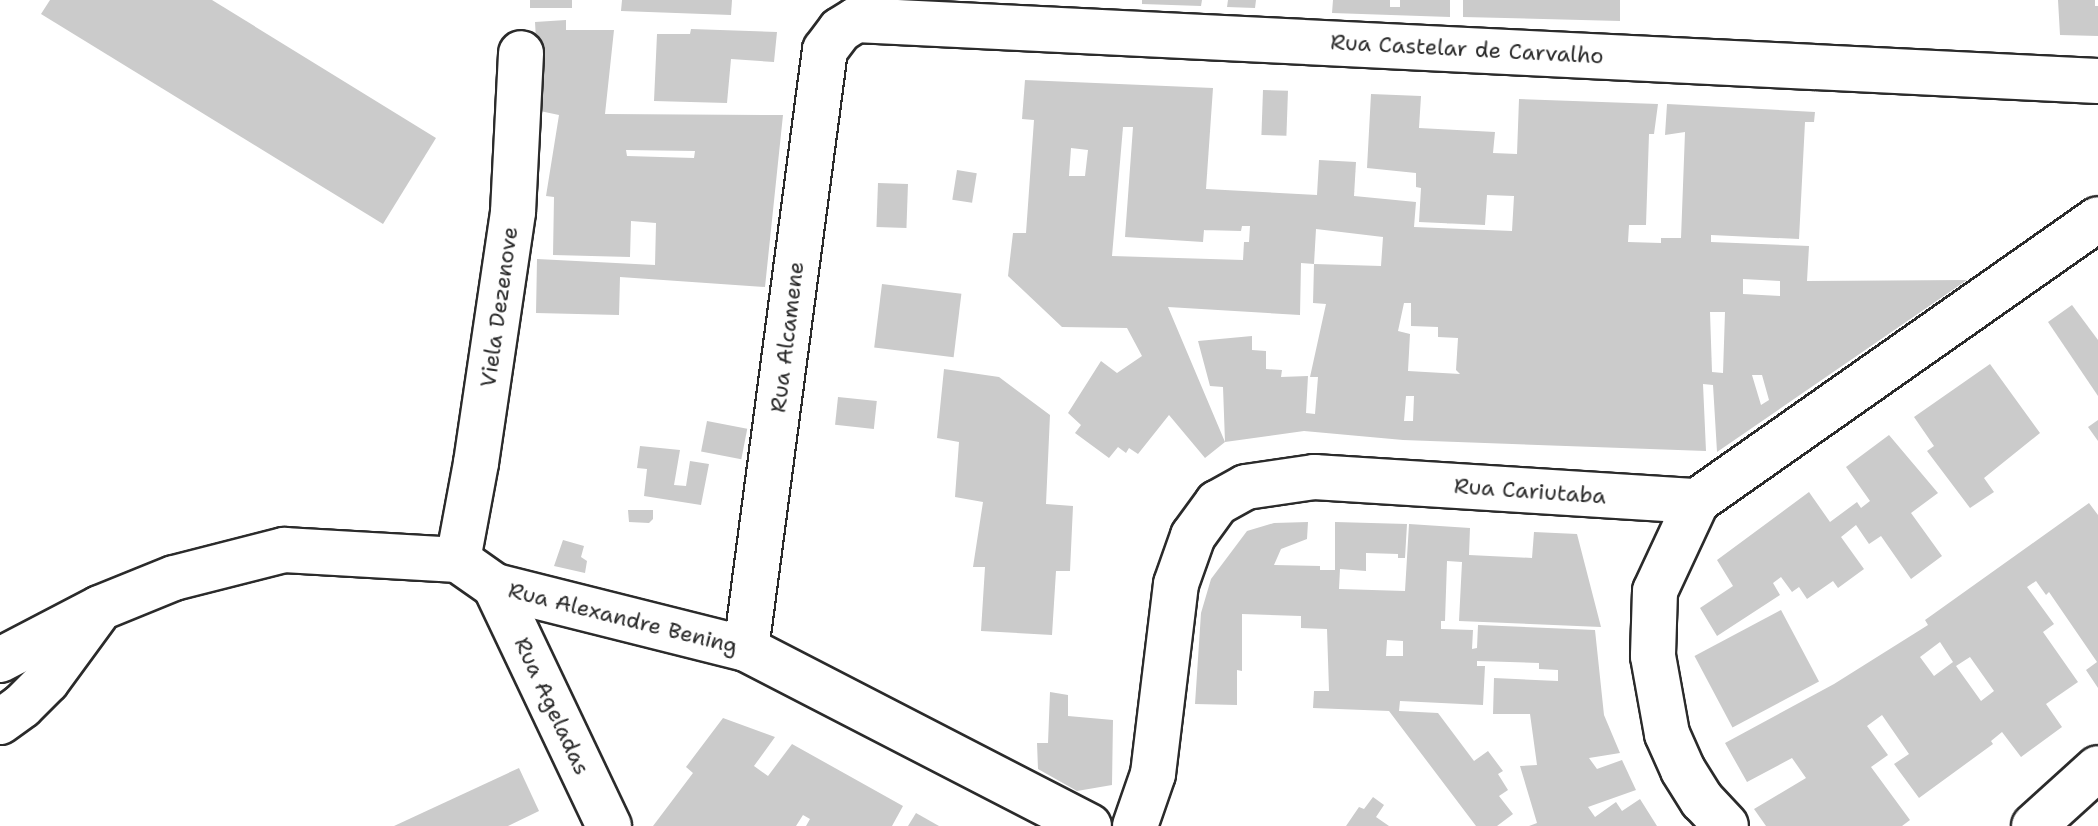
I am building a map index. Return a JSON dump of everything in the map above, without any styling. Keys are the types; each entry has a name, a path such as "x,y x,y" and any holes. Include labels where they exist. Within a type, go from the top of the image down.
{"street":[{"name":"Rua Castelar de Carvalho","path":"840,30 856,20 873,19 2098,81"},
{"name":"Rua Alcamene","path":"746,649 825,50 840,30"},
{"name":"Viela Dezenove","path":"458,560 513,212 521,53"},
{"path":"1726,826 1702,800 1667,734 1653,656 1655,591 1697,501 2098,219"},
{"name":"Rua Cariutaba","path":"1135,826 1153,774 1176,584 1193,536 1217,503 1246,487 1314,477 1697,501"},
{"path":"0,660 100,608 174,578 284,550 458,560"},
{"name":"Rua Alexandre Bening","path":"458,560 495,586 746,649 1089,826"},
{"name":"Rua Ageladas","path":"495,586 609,826"},
{"path":"0,722 22,706 47,681 100,608"},
{"path":"2034,826 2098,768"}],"building":[{"path":"50,0 212,0 436,138 383,224 41,14"},
{"path":"530,0 572,0 572,8 530,8"},
{"path":"622,0 732,0 731,15 621,11"},
{"path":"1142,0 1202,0 1201,6 1142,4"},
{"path":"1228,0 1256,0 1255,8 1227,7"},
{"path":"1333,0 1390,0 1390,7 1400,7 1400,0 1450,0 1450,17 1332,13"},
{"path":"1463,0 1620,0 1620,21 1463,17"},
{"path":"2058,0 2095,0 2095,6 2098,6 2098,36 2060,35"},
{"path":"566,20 566,30 614,30 605,114 783,115 765,287 620,277 619,315 536,313 537,259 655,265 656,223 631,221 630,257 553,255 554,197 546,196 559,115 540,111 535,22","holes":["626,150 695,151 694,158 627,156"]},
{"path":"691,29 777,32 774,62 731,59 727,103 654,101 657,34 690,34"},
{"path":"1025,80 1213,88 1206,189 1317,195 1319,160 1356,162 1354,196 1416,202 1414,227 1512,231 1514,196 1487,195 1485,225 1419,222 1421,188 1416,187 1416,173 1367,168 1371,94 1421,96 1419,128 1495,132 1493,153 1517,154 1519,99 1658,104 1654,134 1649,134 1646,225 1629,225 1628,242 1661,243 1661,238 1681,238 1685,132 1665,135 1667,104 1815,112 1814,122 1805,122 1799,239 1711,235 1711,242 1809,246 1807,281 1967,280 1717,452 1713,385 1703,384 1706,451 1403,440 1304,431 1225,442 1205,458 1169,415 1138,454 1129,448 1126,453 1118,447 1109,458 1075,433 1081,425 1068,413 1101,361 1117,373 1142,356 1127,328 1062,327 1008,276 1013,233 1026,233 1034,120 1022,119","holes":["1123,127 1133,127 1125,237 1203,242 1204,230 1241,231 1242,226 1250,226 1249,242 1244,242 1243,260 1112,256","1071,148 1088,150 1085,176 1069,176","1316,229 1383,237 1381,266 1314,264","1301,263 1314,264 1313,303 1326,304 1310,377 1318,377 1315,414 1306,413 1308,376 1281,377 1282,370 1266,369 1266,351 1252,350 1252,336 1198,341 1210,386 1223,387 1225,442 1168,307 1300,315","1743,279 1780,281 1780,296 1743,294","1404,303 1411,303 1411,326 1438,327 1438,337 1458,338 1456,370 1460,374 1408,371 1410,334 1398,331","1710,312 1725,312 1723,373 1712,372","1752,375 1762,375 1769,400 1761,405","1406,396 1414,396 1413,421 1404,421"]},
{"path":"1263,90 1288,91 1286,136 1261,135"},
{"path":"957,170 977,173 972,203 952,200"},
{"path":"878,183 908,184 906,228 876,227"},
{"path":"882,284 961,294 954,357 874,348"},
{"path":"2072,305 2098,340 2098,396 2048,322"},
{"path":"1990,364 2040,433 1984,478 1994,492 1970,508 1927,451 1934,446 1914,417"},
{"path":"944,369 999,377 1050,415 1046,504 1073,506 1070,571 1056,571 1052,635 981,631 985,567 973,567 983,502 955,497 959,442 937,438"},
{"path":"838,397 877,401 874,429 835,425"},
{"path":"2098,420 2098,441 2088,427"},
{"path":"707,421 747,429 741,459 701,451"},
{"path":"1889,435 1938,493 1911,513 1942,556 1911,579 1881,536 1869,544 1856,525 1841,537 1864,569 1838,588 1833,581 1807,599 1799,587 1792,592 1781,577 1773,583 1780,595 1717,636 1700,608 1733,586 1717,560 1809,492 1830,522 1857,502 1861,508 1870,501 1846,467"},
{"path":"640,446 680,450 674,485 686,486 690,461 709,464 701,505 644,496 647,469 637,468"},
{"path":"2089,503 2098,515 2098,688 2086,670 2097,662 2049,592 2046,595 2036,581 2027,587 2054,624 2043,632 2078,682 2046,704 2062,727 2021,757 2002,732 1991,741 1993,744 1919,798 1894,764 1909,754 1882,715 1867,726 1888,755 1871,767 1910,820 1902,826 1766,826 1754,809 1806,778 1792,758 1747,782 1725,743 1834,684 1928,625 1925,620","holes":["1940,642 1953,662 1934,676 1920,657","1970,657 1994,691 1981,701 1956,666"]},
{"path":"628,510 653,510 653,519 649,523 629,522"},
{"path":"1308,522 1307,539 1281,549 1274,565 1320,566 1320,570 1335,570 1335,522 1407,524 1405,558 1398,558 1398,554 1366,553 1366,571 1340,569 1339,589 1405,591 1409,524 1470,528 1469,555 1532,558 1534,532 1577,534 1601,627 1459,621 1462,562 1447,561 1445,621 1441,621 1441,629 1473,630 1472,649 1477,648 1478,625 1595,630 1604,715 1620,753 1589,758 1597,769 1622,760 1636,790 1588,807 1595,817 1616,802 1622,811 1640,799 1657,826 1529,826 1537,823 1520,766 1537,765 1530,714 1493,714 1494,678 1558,681 1558,670 1539,669 1539,663 1477,661 1477,666 1485,666 1483,705 1400,701 1399,711 1438,713 1474,761 1488,751 1503,771 1498,774 1508,790 1499,796 1513,814 1497,826 1476,826 1389,711 1313,708 1314,691 1329,691 1327,629 1301,628 1301,616 1242,614 1242,671 1237,670 1237,705 1195,704 1201,613 1211,579 1247,531 1274,523","holes":["1387,640 1403,641 1403,656 1386,656"]},
{"path":"563,540 584,546 581,557 587,561 585,573 554,566"},
{"path":"1781,610 1819,682 1732,728 1694,656"},
{"path":"1050,692 1068,695 1068,716 1113,720 1112,785 1077,791 1038,769 1037,743 1048,743"},
{"path":"723,718 775,737 754,766 768,776 792,744 903,806 892,826 806,826 810,819 803,815 796,826 653,826 693,773 686,767"},
{"path":"519,768 539,811 508,826 394,826"},
{"path":"1373,797 1384,805 1376,817 1389,826 1346,826 1359,807 1364,809"},
{"path":"916,813 939,826 908,826"}]}
